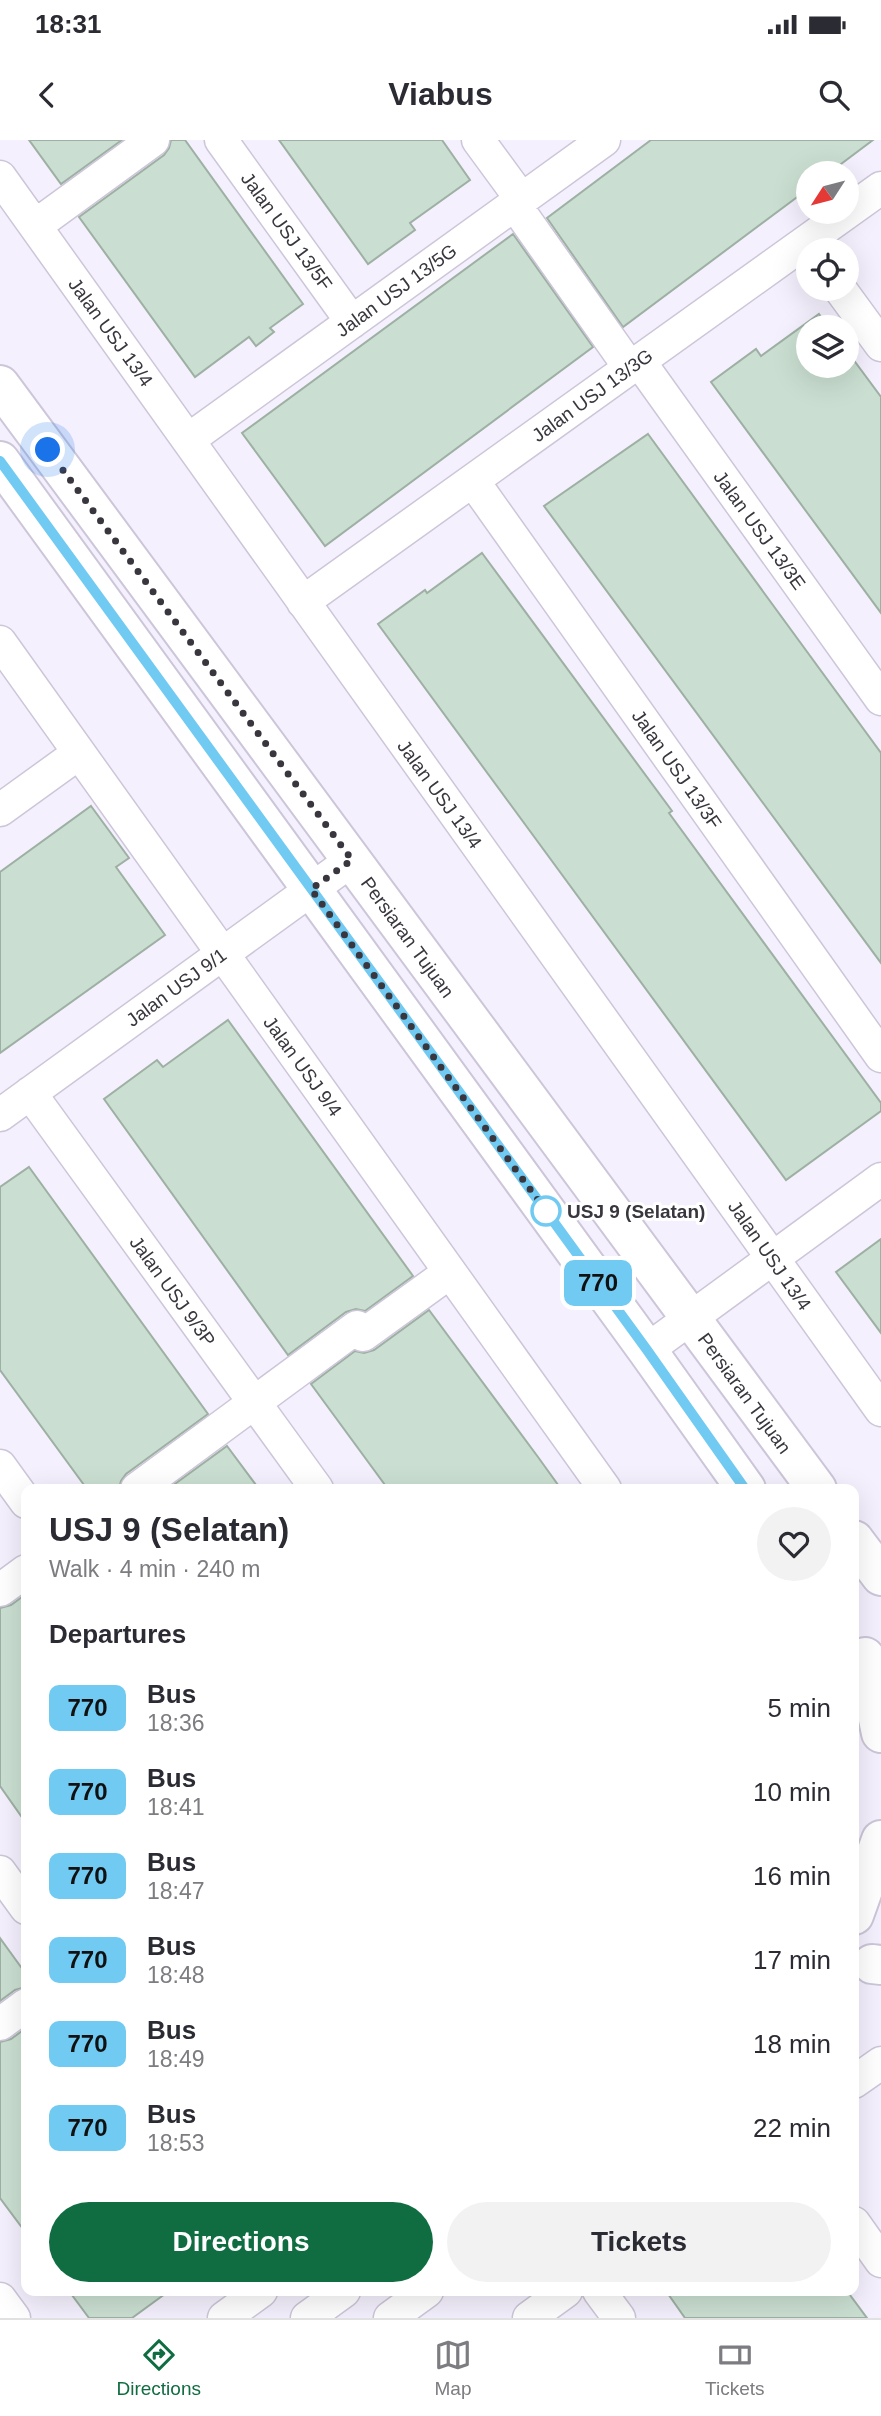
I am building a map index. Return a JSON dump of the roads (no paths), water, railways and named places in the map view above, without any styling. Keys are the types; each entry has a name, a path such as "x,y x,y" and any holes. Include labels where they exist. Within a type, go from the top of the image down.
{"main road":[{"name":"Persiaran Tujuan","path":"0,385 813,1484"},
{"path":"0,461 742,1484"},
{"path":"859,1547 881,1576"},
{"path":"867,1660 881,1733"},
{"path":"859,1901 881,1840"}],"street":[{"path":"35,226 153,140"},
{"name":"Jalan USJ 13/5F","path":"221,140 352,322"},
{"name":"Jalan USJ 13/3E","path":"478,140 518,202 634,365 881,699"},
{"name":"Jalan USJ 13/5G","path":"188,440 604,140"},
{"name":"Jalan USJ 13/4","path":"0,177 881,1410"},
{"name":"Jalan USJ 13/3G","path":"819,238 881,188"},
{"name":"Jalan USJ 13/3G","path":"303,602 634,365 796,255"},
{"path":"849,301 881,345"},
{"name":"Jalan USJ 13/3F","path":"473,481 881,1056"},
{"name":"Jalan USJ 9/4","path":"0,642 601,1484"},
{"path":"0,810 79,753"},
{"name":"Jalan USJ 9/1","path":"0,1115 352,860"},
{"name":"Jalan USJ 9/3P","path":"30,1093 313,1484"},
{"path":"647,1350 881,1179"},
{"path":"143,1484 254,1403 450,1272"},
{"path":"0,1466 21,1495"},
{"path":"0,1590 21,1575"},
{"path":"0,1872 21,1901"},
{"path":"859,1911 881,1895"},
{"path":"0,2024 21,2008"},
{"path":"859,2078 881,2063"},
{"path":"859,2230 881,2261"},
{"path":"224,2318 254,2296"},
{"path":"307,2318 337,2296"},
{"path":"390,2318 420,2296"},
{"path":"529,2318 559,2296"},
{"path":"603,2296 618,2318"},
{"path":"0,2299 14,2318"}],"place":[{"name":"USJ 9 (Selatan)","path":"546,1211"}]}
